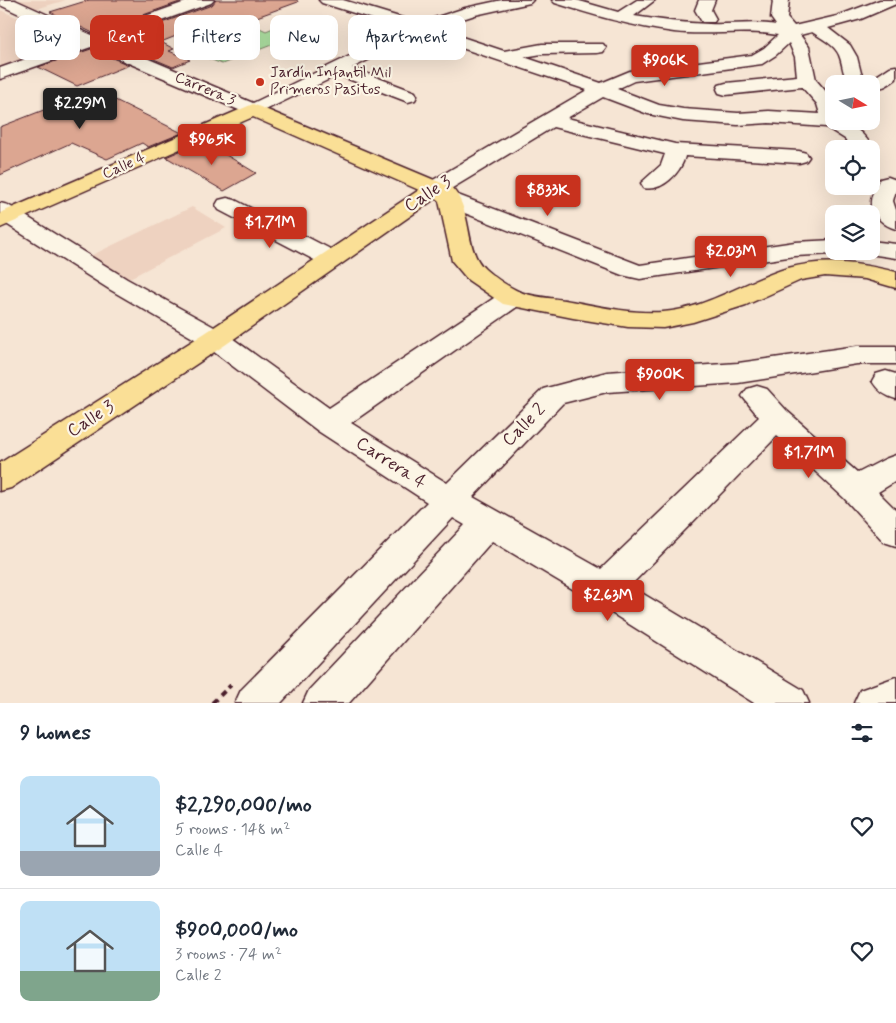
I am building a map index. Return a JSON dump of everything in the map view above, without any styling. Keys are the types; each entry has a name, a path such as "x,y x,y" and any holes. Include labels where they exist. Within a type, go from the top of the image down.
{"main road":[{"name":"Carrera 3","path":"253,110 443,193"},
{"name":"Calle 4","path":"3,216 253,110"},
{"name":"Calle 3","path":"0,479 214,339 331,259 443,193"},
{"path":"443,193 464,261 477,275 512,298 628,319 663,320 684,316 737,299 795,274 833,270 866,272 896,280"}],"street":[{"name":"Carrera 3","path":"2,0 90,41"},
{"path":"164,15 206,0"},
{"path":"327,0 376,15"},
{"name":"Calle 4","path":"459,15 525,0"},
{"path":"560,0 620,18 675,28 759,27 790,32 815,27 870,11 890,9"},
{"path":"781,0 779,18 800,47 804,57 807,81 825,102"},
{"path":"620,18 642,3 664,10"},
{"path":"683,11 706,10"},
{"path":"815,27 841,45 849,57 851,72 859,82 880,83 895,73"},
{"name":"Calle 3","path":"443,193 550,120 602,89 630,76 756,60 769,54 779,46 790,32"},
{"path":"0,74 90,41"},
{"path":"466,44 602,89 618,97 656,110 683,115 738,119 770,117 825,121"},
{"path":"503,56 542,49 597,48"},
{"name":"Carrera 3","path":"136,60 253,110"},
{"name":"Calle 4","path":"253,110 353,60"},
{"path":"336,68 408,96"},
{"path":"726,89 807,81"},
{"path":"550,120 675,150 799,156"},
{"path":"844,130 856,140"},
{"path":"652,183 668,170 675,161 675,150"},
{"path":"880,170 892,188 881,202 882,208 896,222"},
{"name":"Carrera 3","path":"443,193 631,270 647,272 776,252 825,248"},
{"path":"227,205 331,259"},
{"name":"Carrera 4","path":"3,216 214,339 329,423 450,500 604,590 789,703"},
{"path":"880,249 896,251"},
{"path":"329,423 512,298"},
{"name":"Calle 2","path":"255,703 553,396 607,382 738,373 857,355 893,375"},
{"path":"604,590 766,407 855,489 896,532"},
{"path":"855,489 896,467"},
{"path":"323,703 488,522"},
{"path":"874,703 896,695"}],"shaded area":[{"path":"13,0 66,0 36,9"},
{"path":"0,10 15,16 15,60 27,60 0,70"},
{"path":"192,207 226,228 124,281 88,257"}],"green space":[{"path":"260,28 266,31 270,29 270,46 260,49"},
{"path":"212,60 232,60 222,64"}],"building":[{"path":"89,0 185,0 143,15 90,15 90,32 80,27 80,15 56,15 50,12"},
{"path":"216,0 297,0 298,2 260,16 184,15 212,5"},
{"path":"174,19 174,37 164,41 164,22"},
{"path":"164,44 174,49 169,51 174,53 174,60 190,60 173,67 156,60 164,60"},
{"path":"90,49 90,60 117,60 129,65 77,86 38,67 59,60 80,60 80,53"},
{"path":"95,90 182,133 148,147 142,143 107,159 71,143 0,175 0,127"},
{"path":"203,141 256,173 224,191 166,157"}],"place":[{"name":"Jardín Infantil Mil Primeros Pasitos","path":"260,82"}]}
